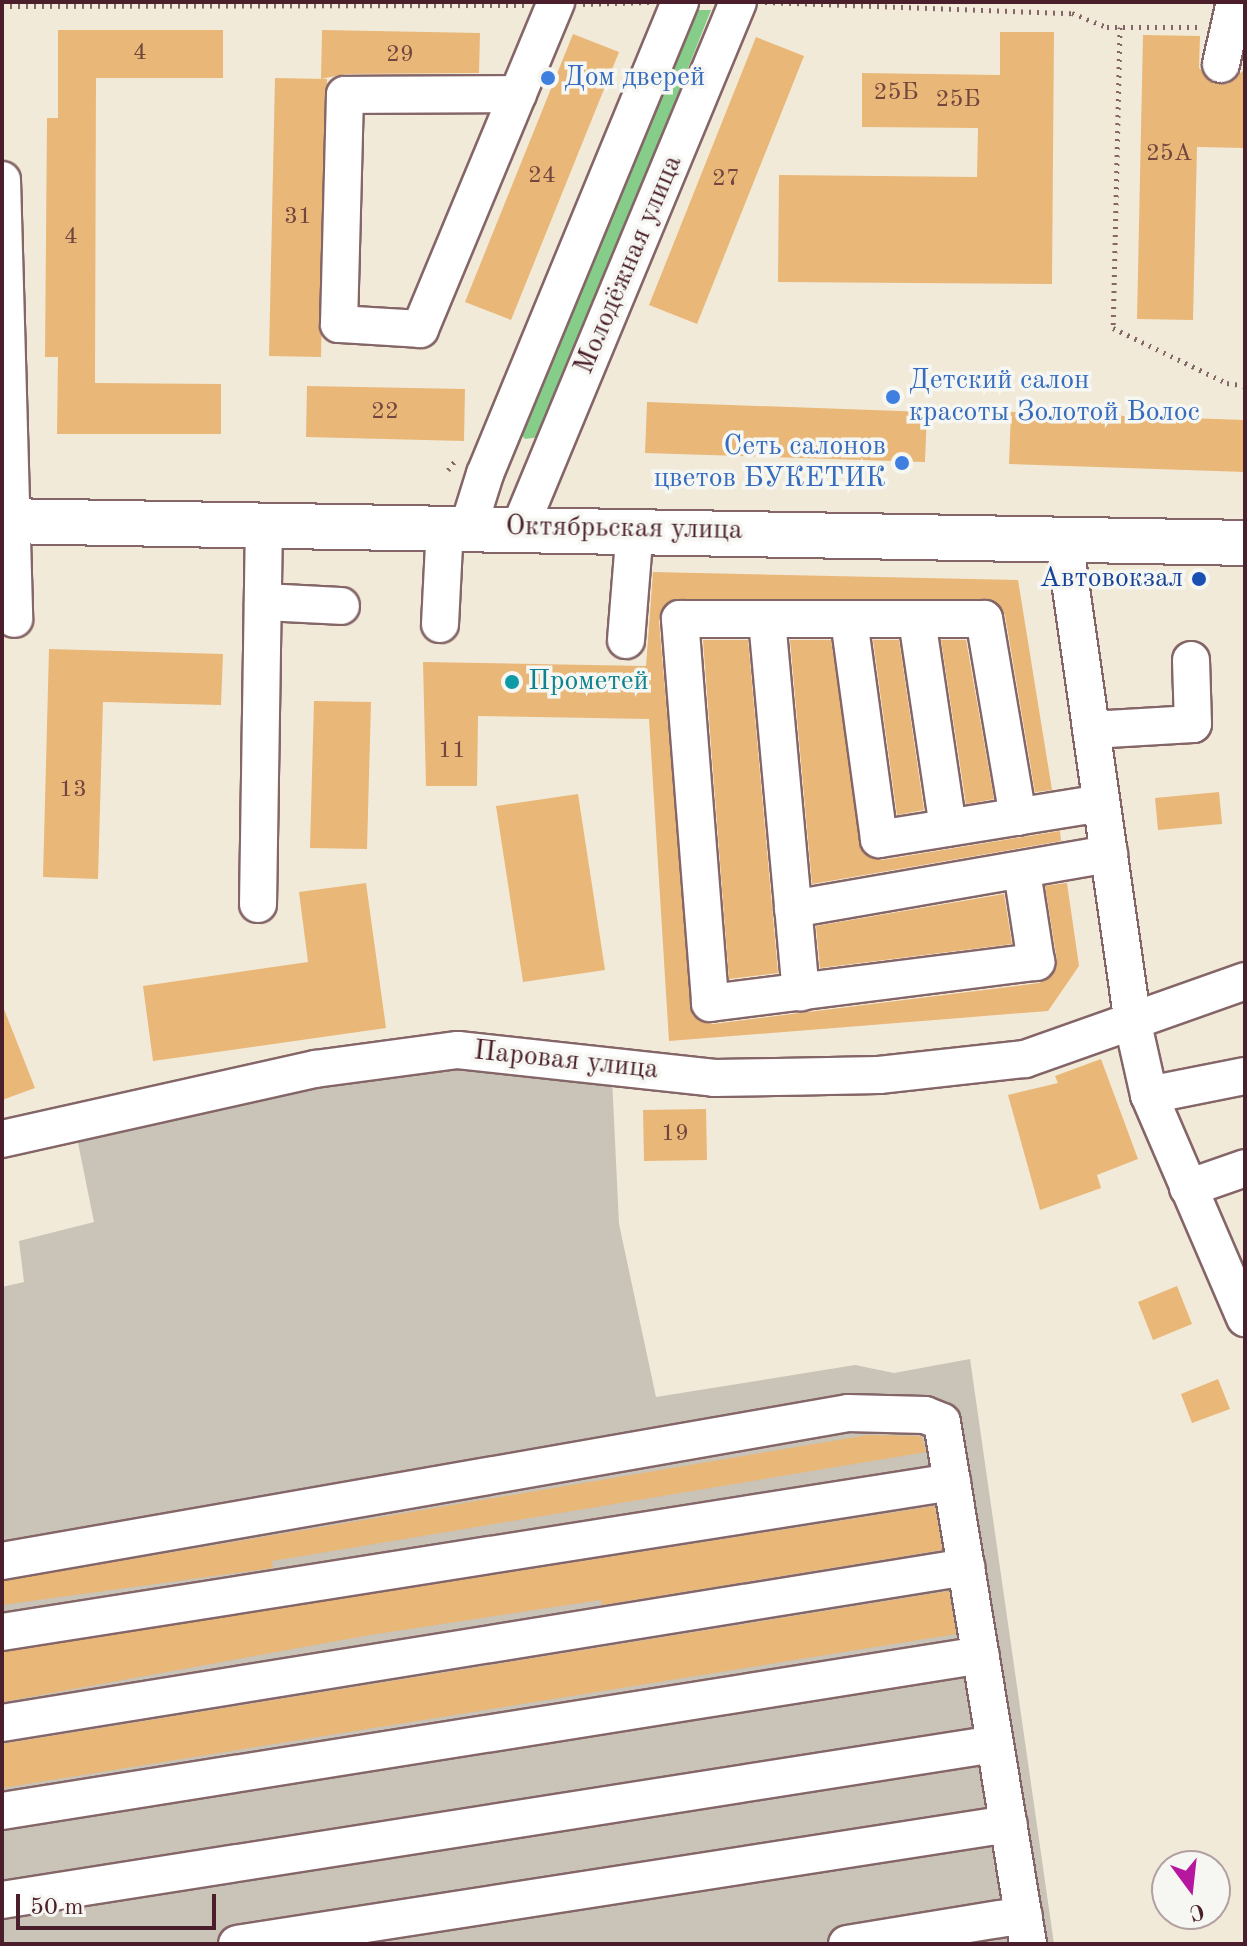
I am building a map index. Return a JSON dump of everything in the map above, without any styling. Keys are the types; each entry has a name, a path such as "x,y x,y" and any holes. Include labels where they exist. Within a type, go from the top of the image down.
{"main road":[{"name":"Октябрьская улица","path":"8,521 635,529 1245,543"}],"street":[{"name":"Молодёжная улица","path":"440,624 457,526 485,474 680,2"},
{"name":"Молодёжная улица","path":"520,527 738,2"},
{"path":"518,94 345,95 339,324 420,329 556,3"},
{"path":"1221,64 1232,15"},
{"path":"2,180 8,521 14,619"},
{"path":"258,904 264,525"},
{"path":"626,640 635,529"},
{"path":"1064,539 1133,1024 1149,1095 1245,1318"},
{"path":"263,602 341,606"},
{"path":"1018,817 984,619 680,619 710,1003 1036,962 1022,872"},
{"path":"767,620 801,992"},
{"path":"849,620 879,839 1101,803"},
{"path":"917,620 948,828"},
{"path":"1091,730 1193,724 1191,660"},
{"path":"793,909 1022,872 1109,854"},
{"name":"Паровая улица","path":"2,1139 315,1069 458,1050 714,1078 879,1075 1025,1059 1133,1024 1245,981"},
{"path":"1149,1095 1245,1076"},
{"path":"1188,1188 1245,1168"},
{"path":"2,1561 848,1413 925,1415 942,1422 1026,1929 847,1944"},
{"path":"2,1632 952,1482"},
{"path":"2,1723 966,1567"},
{"path":"2,1811 981,1655"},
{"path":"2,1900 995,1744"},
{"path":"237,1944 1009,1824"}],"path":[{"path":"2,6 653,2"},
{"path":"764,2 1072,13 1120,27 1232,15"},
{"path":"1120,27 1113,328 1227,383 1245,386"}],"shaded area":[{"path":"454,1060 612,1078 619,1224 656,1397 855,1365 894,1373 970,1359 1054,1944 2,1944 2,1287 24,1282 19,1241 94,1222 76,1133"}],"green space":[{"path":"689,10 711,10 554,407 540,437 525,439 518,431"}],"building":[{"path":"58,30 223,30 223,78 96,78 95,383 221,384 221,434 57,434 58,357 45,357 47,118 58,118"},
{"path":"322,30 480,33 479,73 345,74 321,79"},
{"path":"1000,32 1054,32 1052,284 778,282 779,175 977,177 978,128 862,127 862,73 1000,75"},
{"path":"573,34 619,52 511,320 465,302"},
{"path":"1143,35 1200,36 1199,68 1216,84 1228,84 1245,69 1245,148 1197,147 1193,320 1137,319"},
{"path":"756,37 804,56 697,324 649,305"},
{"path":"275,78 327,79 321,357 269,356"},
{"path":"307,386 465,389 464,441 306,437"},
{"path":"647,402 927,412 925,462 645,453"},
{"path":"1011,412 1245,420 1245,472 1009,464"},
{"path":"653,572 1018,580 1052,790 1035,792 1005,615 993,600 668,602 659,621 693,1016 713,1024 1039,983 1049,978 1057,960 1045,886 1067,883 1079,966 1048,1011 669,1041 649,719 478,716 477,786 426,786 423,662 646,666"},
{"path":"703,640 748,640 778,973 729,979"},
{"path":"790,640 831,640 863,853 882,860 1060,831 1061,841 812,884"},
{"path":"873,640 899,640 924,810 897,815"},
{"path":"941,640 966,640 994,799 966,804"},
{"path":"49,649 223,654 221,705 103,702 98,879 43,877"},
{"path":"314,701 371,702 367,849 310,848"},
{"path":"1219,792 1222,824 1158,830 1155,798"},
{"path":"578,794 605,970 523,982 496,806"},
{"path":"366,883 386,1028 153,1061 143,986 308,962 299,892"},
{"path":"1004,894 1012,944 820,968 816,926"},
{"path":"2,1004 35,1088 2,1100"},
{"path":"1101,1059 1138,1159 1097,1175 1101,1188 1040,1210 1008,1095 1058,1083 1055,1076"},
{"path":"706,1109 707,1160 644,1161 643,1110"},
{"path":"1177,1286 1192,1324 1153,1340 1138,1302"},
{"path":"1218,1379 1230,1409 1192,1423 1181,1394"},
{"path":"868,1435 921,1436 926,1452 272,1561 273,1568 2,1605 2,1581"},
{"path":"935,1506 942,1550 602,1605 601,1600 370,1635 2,1702 2,1652"},
{"path":"949,1591 956,1634 2,1788 2,1744"}],"place":[{"name":"Дом дверей","path":"548,78"},
{"name":"Детский салон красоты Золотой Волос","path":"893,397"},
{"name":"Сеть салонов цветов БУКЕТИК","path":"902,463"},
{"name":"Автовокзал","path":"1199,579"},
{"name":"Прометей","path":"512,682"}]}
